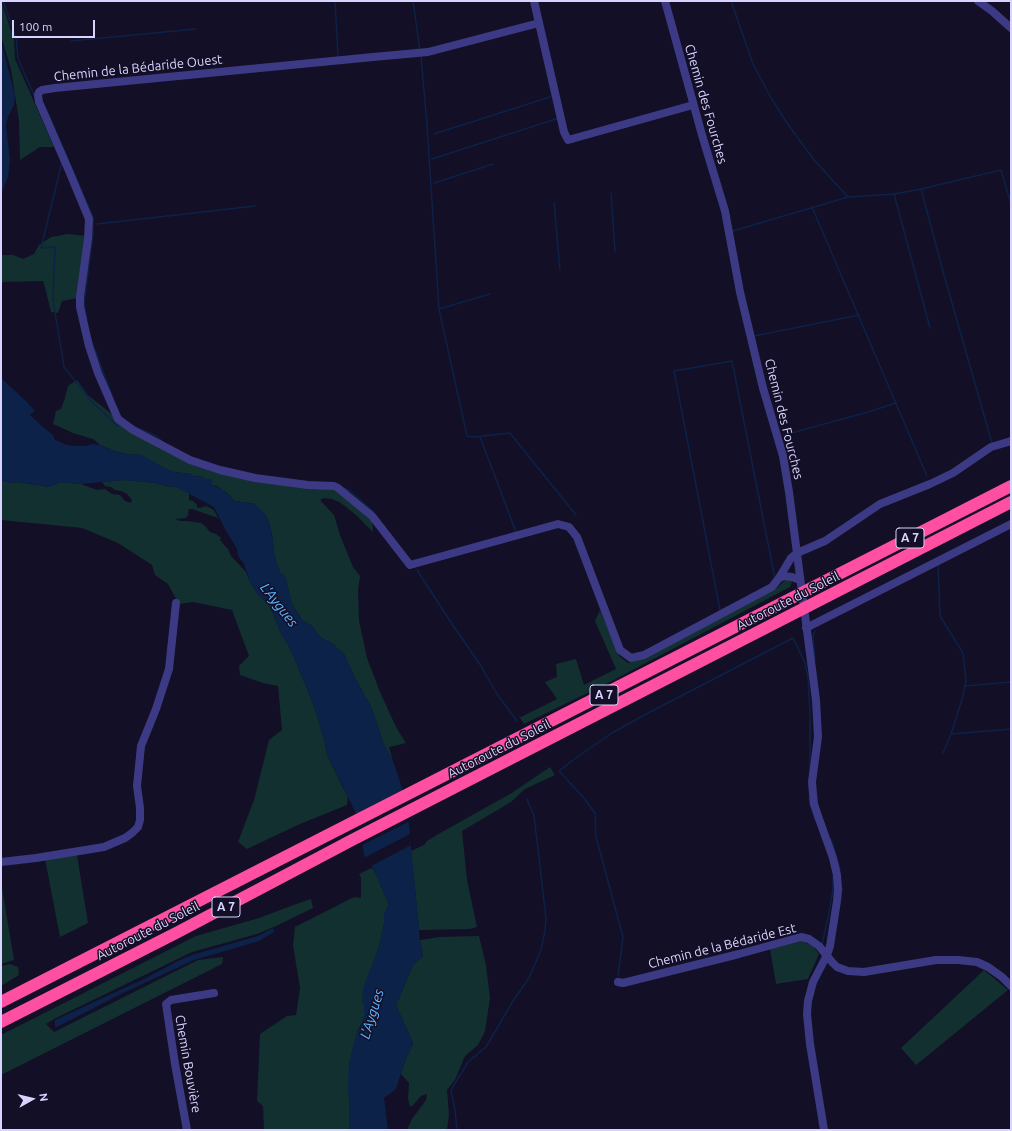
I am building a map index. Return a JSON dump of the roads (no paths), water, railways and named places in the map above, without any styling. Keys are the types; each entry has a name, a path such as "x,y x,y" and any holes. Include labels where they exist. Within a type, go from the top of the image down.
{"highway":[{"name":"Autoroute du Soleil","path":"1,1002 411,794 1011,486"},
{"name":"Autoroute du Soleil","path":"1,1022 1011,502"}],"street":[{"path":"534,1 564,132 568,140 693,104"},
{"name":"Chemin des Fourches","path":"665,1 693,104 725,211 740,292 761,381 783,456 789,492 816,700 818,737 812,782 814,804 833,858 837,875 837,901 830,946 813,982 808,1001 807,1014 810,1044 824,1130"},
{"path":"978,1 1011,28"},
{"name":"Chemin de la Bédaride Ouest","path":"539,23 428,52 55,88 42,90 39,92 39,102 88,219 88,239 80,307 89,346 98,373 118,420 133,430 190,460 220,470 255,478 308,485 334,486 372,516 410,565 558,524 569,527 577,537 620,650 631,658 644,655 772,587 791,558 797,553"},
{"path":"797,553 825,541 880,504 953,473 991,447 1011,441"},
{"path":"806,625 1011,524"},
{"path":"779,578 784,576 800,580"},
{"path":"1,862 104,847 125,838 138,827 140,820 140,808 137,786 142,746 169,670 176,603"},
{"name":"Chemin de la Bédaride Est","path":"618,982 623,983 801,937 809,939 819,946 832,962 842,970 857,972 936,960 964,960 977,962 988,967 1002,977 1011,986"},
{"name":"Chemin Bouvière","path":"187,1130 166,1004 171,1000 214,993"}],"water":[{"path":"1,41 15,95 14,105 6,125 10,160 8,177 1,194"},
{"name":"L'Aygues","path":"1,378 35,411 30,415 53,435 55,440 67,445 100,445 129,455 142,455 168,470 213,480 211,483 212,485 222,489 235,501 255,504 266,516 269,522 274,554 280,572 285,576 292,604 302,620 312,626 320,637 330,642 344,654 371,707 383,743 393,761 402,788 409,825 420,940 423,956 413,965 396,1005 413,1043 405,1061 396,1089 384,1098 388,1130 349,1130 348,1088 349,1065 353,1047 358,1029 364,1016 364,1004 362,1000 363,988 379,947 384,924 384,914 389,905 374,870 364,855 357,816 327,754 314,706 291,650 281,633 269,604 258,595 250,582 244,564 238,556 237,549 214,507 176,487 156,483 124,480 81,484 60,482 50,487 18,482 9,483 1,480"},
{"path":"273,928 274,932 259,941 194,960 121,994 57,1027 55,1026 55,1020 144,979 178,961 192,955 258,936"}],"waterway":[{"path":"3,1 16,38 18,59 35,97"},
{"path":"335,1 338,57"},
{"path":"413,1 420,51"},
{"path":"731,1 753,64 770,96 787,123 814,160 848,197 894,194 921,189 992,443"},
{"path":"71,41 196,29"},
{"path":"421,56 439,309 467,436 474,437 510,433 576,515"},
{"path":"434,134 550,97"},
{"path":"46,109 93,217 93,233 84,304 87,319"},
{"path":"432,159 559,118"},
{"path":"62,162 41,248 55,247 53,300 64,367 93,403 118,426"},
{"path":"434,183 493,164"},
{"path":"921,189 1001,170 1011,204"},
{"path":"611,193 615,252"},
{"path":"894,194 930,328"},
{"path":"733,231 848,197"},
{"path":"554,202 560,270"},
{"path":"97,224 255,206"},
{"path":"812,207 927,476"},
{"path":"439,309 490,294"},
{"path":"754,336 859,315"},
{"path":"92,342 113,398"},
{"path":"720,610 674,371 732,361 775,579"},
{"path":"784,435 896,403"},
{"path":"133,426 156,436 163,442"},
{"path":"480,437 516,532"},
{"path":"344,488 350,491 374,512"},
{"path":"938,565 940,616 963,653 966,680 963,696 951,734 943,753"},
{"path":"417,570 481,666 497,694 517,721"},
{"path":"815,631 813,636 815,659"},
{"path":"618,976 623,937 596,837 595,813 583,797 559,771 612,733 793,638 805,663 808,678 810,712 810,770"},
{"path":"965,686 1011,682"},
{"path":"951,734 1011,729"},
{"path":"809,798 816,821"},
{"path":"457,1130 451,1090 468,1062 486,1047 513,1001 529,978 541,950 546,918 534,816 527,799"},
{"path":"831,839 836,855"},
{"path":"838,862 840,870"},
{"path":"822,945 830,908 833,876"},
{"path":"841,898 842,888"}]}
